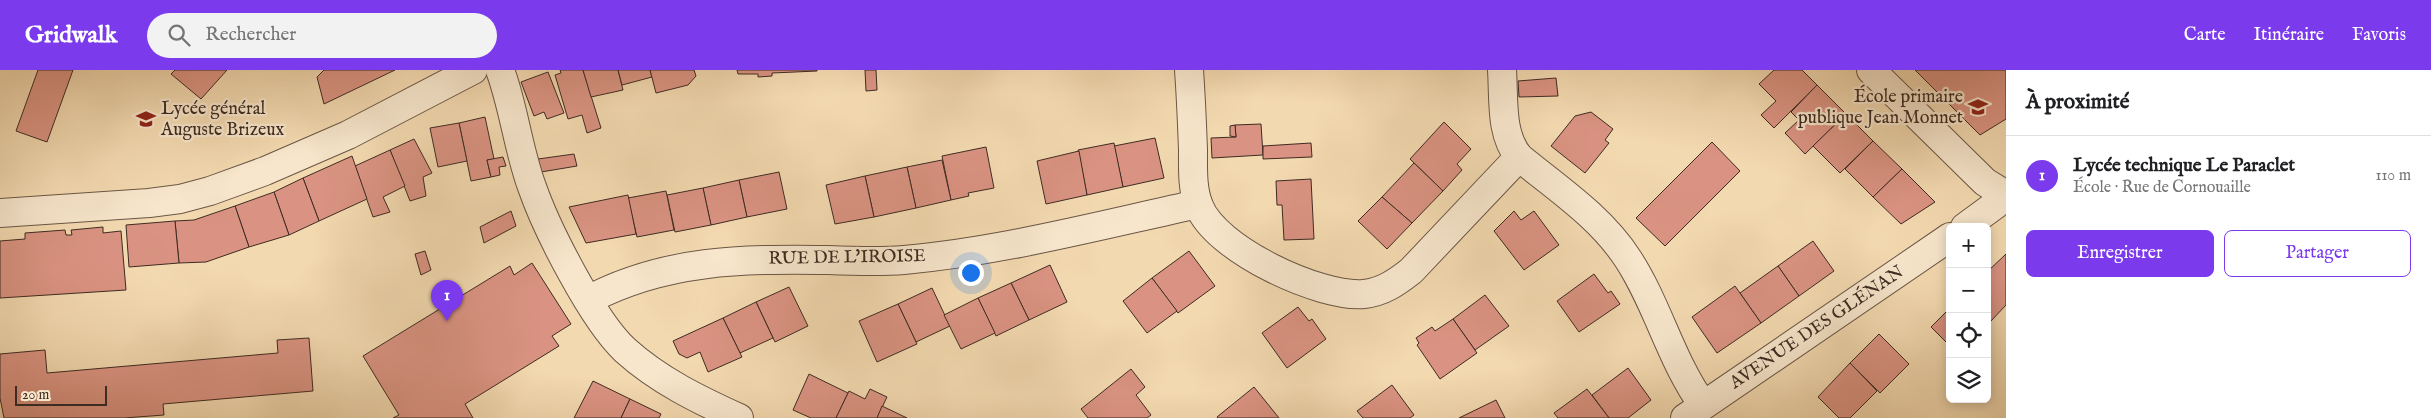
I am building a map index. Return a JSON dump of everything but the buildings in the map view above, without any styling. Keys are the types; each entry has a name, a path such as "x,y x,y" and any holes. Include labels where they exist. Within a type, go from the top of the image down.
{"street":[{"path":"0,213 149,203 180,199 210,191 265,171 348,135 473,70"},
{"path":"500,70 514,116 531,186 562,252 588,300 614,338 647,368 672,384 739,418"},
{"path":"1189,70 1194,188 1203,216 1215,231 1266,264 1329,291 1347,294 1376,292 1394,284 1411,271 1520,157"},
{"path":"1502,70 1508,136 1512,149 1593,218 1617,243 1640,279 1685,377 1694,412"},
{"path":"1871,70 1984,182 2005,194 1995,205 1970,223"},
{"name":"RUE DE L'IROISE","path":"588,300 615,285 663,270 743,261 872,261 934,256 997,246 1198,204"},
{"name":"AVENUE DES GLÉNAN","path":"1694,412 1946,240"}],"place":[{"name":"École primaire publique Jean Monnet","path":"1978,107"},
{"name":"Lycée général Auguste Brizeux","path":"146,119"},
{"name":"Lycée technique Le Paraclet","path":"447,321"}]}
